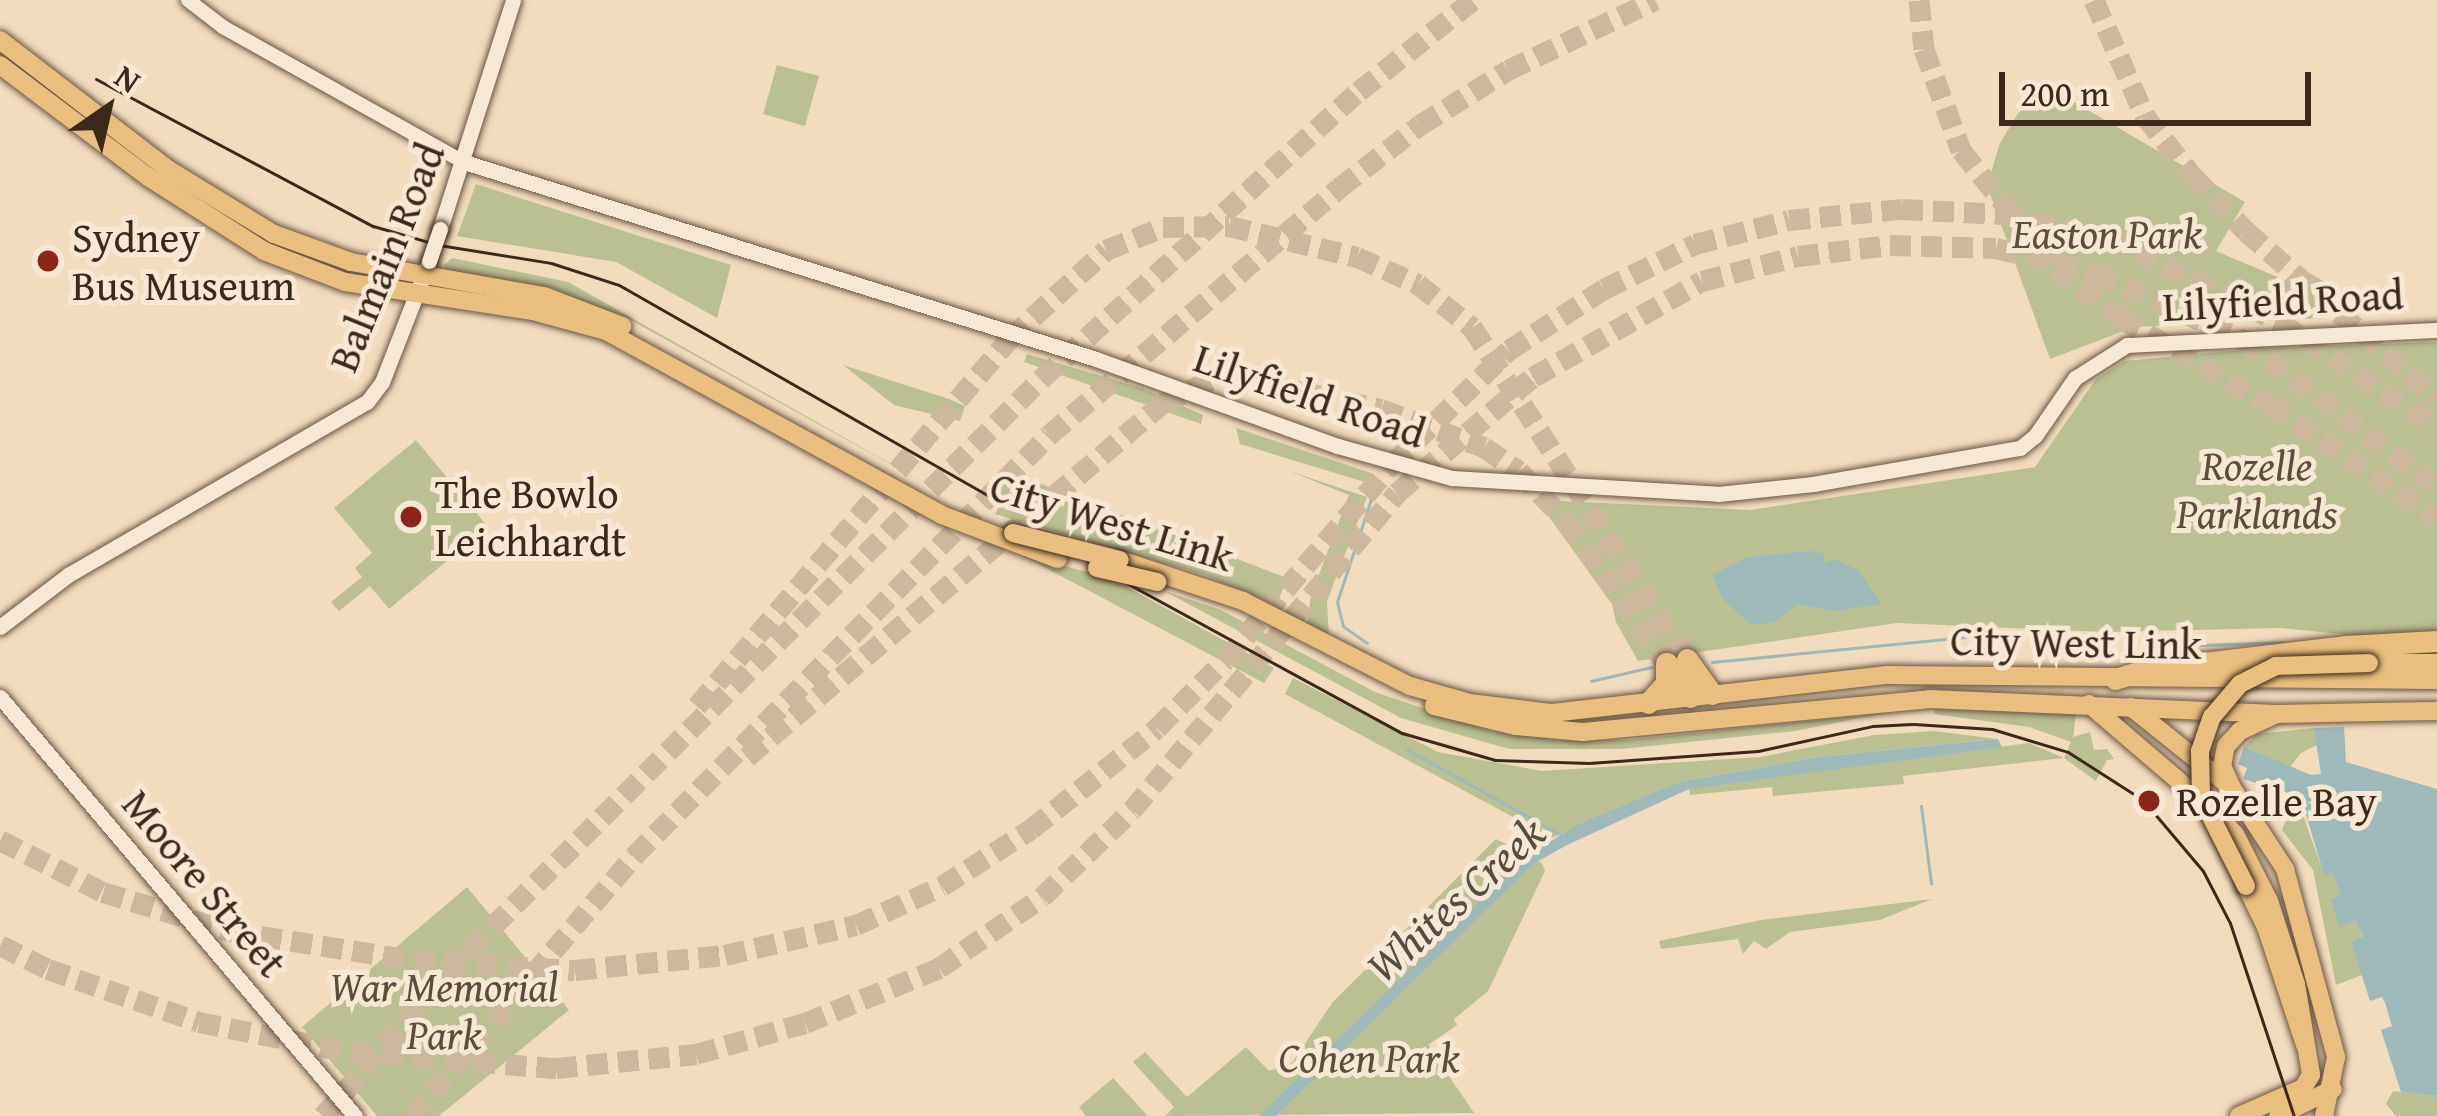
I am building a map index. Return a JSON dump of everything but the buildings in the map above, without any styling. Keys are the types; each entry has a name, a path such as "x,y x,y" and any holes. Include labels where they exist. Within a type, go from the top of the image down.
{"highway":[{"path":"2115,679 2144,670 2345,646 2437,641"},
{"path":"1648,703 1677,661 1705,707"}],"main road":[{"name":"Balmain Road","path":"0,627 68,575 361,407 382,382 464,162 513,0"},
{"name":"City West Link","path":"0,40 169,170 247,220 330,255 606,331 941,515 1058,559 1157,582 1247,616 1383,688 1481,719 1583,732 1887,675 2437,680"},
{"name":"City West Link","path":"0,65 241,239 324,275 423,278 524,291 607,319 938,501 1013,533 1120,560 1243,601 1353,660 1437,695 1552,713 1648,703 1705,707 1930,699 2276,714 2437,711"},
{"name":"Lilyfield Road","path":"464,162 1096,359 1270,424 1452,478 1718,494 1813,484 2020,448 2035,436 2075,378 2128,345 2437,330"},
{"path":"2278,1110 2310,1080 2305,1045 2266,926 2201,797 2200,752 2212,717 2240,684 2276,666 2437,663"},
{"path":"2075,678 2101,685 2232,788"},
{"name":"Moore Street","path":"0,697 355,1116"},
{"name":"City West Link","path":"2089,704 2214,811 2244,849 2288,958 2305,1045"},
{"path":"2276,714 2240,731 2226,746 2222,766 2273,847 2296,898 2335,1050 2333,1089 2324,1116"},
{"path":"2239,1116 2278,1110 2333,1089"}],"street":[{"name":"Lilyfield Road","path":"188,0 223,27 464,162"}],"green space":[{"path":"777,65 819,76 805,126 763,114"},
{"name":"Easton Park","path":"2047,86 2245,202 2216,251 2301,287 2309,273 2336,288 2323,318 2134,327 2050,359 1987,186 2000,143 2019,112"},
{"path":"476,184 731,265 717,318 616,262 457,236"},
{"path":"452,258 568,282 937,490 627,318 556,291 447,272 444,265"},
{"name":"Rozelle Parklands","path":"2437,342 2437,634 2359,636 2280,628 2104,632 1897,623 1638,661 1616,622 1612,604 1541,506 1560,501 1750,510 2035,467 2096,379 2125,361 2262,348"},
{"path":"1027,354 1142,388 1203,415 1201,424 1024,362"},
{"path":"843,365 965,406 960,421 894,405"},
{"path":"1236,428 1374,474 1371,484 1240,444"},
{"name":"The Bowlo Leichhardt","path":"416,440 488,527 389,609 370,586 339,611 331,602 362,577 355,568 372,553 334,508"},
{"path":"1002,469 1282,576 1286,581 1276,607 1205,575 995,514 1004,498 996,493 1002,491 996,483"},
{"path":"1289,471 1367,497 1327,601 1329,637 1307,624 1311,596 1349,495"},
{"path":"1021,555 1111,578 1274,668 1264,683"},
{"path":"1164,591 1221,610 1375,692 1490,731 1561,740 1629,740 1892,712 1795,731 1622,749 1509,749 1401,718"},
{"path":"1293,678 1438,752 1542,771 1760,757 1874,735 1934,731 1998,739 1819,757 1679,782 1552,838 1285,694"},
{"path":"1935,709 2076,714 2073,737 2090,732 2094,750 2107,749 2114,759 2107,760 2096,781 2064,758 2071,742 2029,727 1934,714"},
{"path":"2314,728 2317,745 2301,753 2290,767 2244,747 2257,734"},
{"path":"2029,743 2064,758 1903,776 1904,784 1773,796 1772,787 1690,795 1689,789"},
{"path":"2296,796 2324,874 2333,873 2340,896 2332,899 2340,925 2355,921 2363,938 2351,942 2362,975 2336,985 2313,870 2282,830"},
{"name":"Cohen Park","path":"1496,839 1542,863 1545,871 1488,991 1454,1019 1457,1025 1428,1045 1474,1113 1165,1116 1174,1107 1133,1062 1145,1052 1187,1097 1246,1047 1269,1071 1292,1063 1332,1003"},
{"name":"War Memorial Park","path":"467,887 569,1010 439,1116 377,1116 302,1027"},
{"path":"1932,899 1880,920 1790,932 1766,949 1754,941 1743,954 1738,939 1661,949 1659,941 1761,920"},
{"path":"1113,1078 1148,1116 1086,1116 1079,1107"},
{"path":"2393,1091 2437,1096 2437,1116 2396,1116 2386,1104"}],"water":[{"path":"1825,554 1824,563 1835,559 1859,571 1881,604 1834,611 1797,604 1775,622 1751,625 1723,599 1712,575 1748,557"},
{"path":"2344,727 2346,762 2437,789 2437,1096 2401,1092 2381,1030 2392,1026 2385,1003 2382,997 2370,1001 2351,942 2363,937 2355,921 2339,926 2331,899 2340,896 2333,873 2324,875 2304,808 2295,795 2243,779 2247,768 2238,764 2244,747 2311,775 2321,774 2314,728"},
{"name":"Whites Creek","path":"1998,739 2002,747 1689,789 1567,845 1533,864 1276,1116 1259,1116 1524,858 1575,826 1679,782 1819,757"}],"waterway":[{"path":"1367,643 1343,626 1337,602 1371,499"},
{"path":"1712,662 1966,637"},
{"path":"2148,647 2283,642"},
{"path":"1591,681 1651,667"},
{"path":"1406,749 1562,835"},
{"path":"1921,806 1931,883"}],"tunnel":[{"path":"323,1116 470,949 1041,379 1359,91 1473,0"},
{"path":"412,1116 634,856 1049,435 1420,125 1508,70 1655,0"},
{"path":"1919,0 1924,49 1961,150 2056,268 2121,318 2270,405 2437,518"},
{"path":"2094,0 2145,116 2192,175 2246,231 2437,399"},
{"path":"0,840 103,892 230,931 414,960 575,970 725,955 856,925 942,886 1031,829 1157,728 1225,660 1392,464 1509,350 1604,289 1695,244 1789,220 1902,209 2003,214 2109,238 2280,322 2437,428"},
{"path":"697,706 1010,338 1106,250 1163,227 1229,226 1357,257 1418,284 1472,327 1687,659"},
{"path":"0,945 48,969 199,1022 351,1052 556,1068 696,1054 805,1023 939,968 1042,897 1132,810 1397,493 1533,377 1702,281 1798,256 1890,245 1996,248 2097,273 2244,340 2437,487"},
{"path":"747,757 1163,403 1223,374 1381,409 1484,447 1519,471 1567,522 1666,663"}],"tram line":[{"path":"96,79 373,226 439,245 551,263 619,285 998,501"},
{"path":"1121,580 1402,733 1495,760 1589,763 1758,751 1873,726 1914,724 1992,729 2068,752 2143,800 2203,871 2230,923 2294,1116"}],"place":[{"name":"Sydney Bus Museum","path":"48,261"},
{"name":"The Bowlo Leichhardt","path":"411,517"},
{"name":"Rozelle Bay","path":"2149,801"}]}
